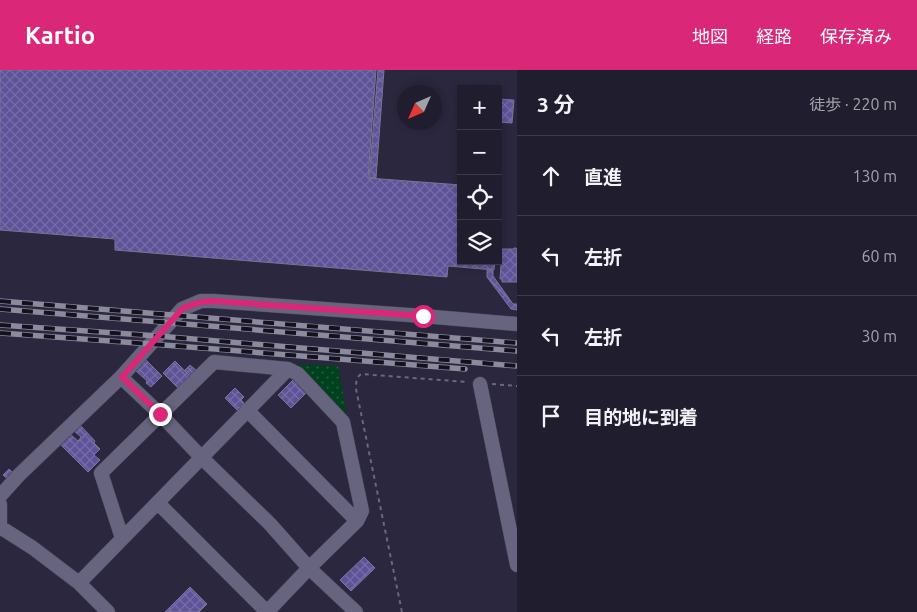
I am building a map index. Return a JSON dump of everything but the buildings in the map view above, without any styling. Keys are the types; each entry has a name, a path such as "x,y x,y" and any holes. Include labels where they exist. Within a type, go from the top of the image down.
{"street":[{"path":"0,496 19,475 122,377 182,309 201,301 517,324"},
{"path":"122,538 101,473 214,362 288,369 298,374 343,422 362,511 357,521 267,612 158,503"},
{"path":"79,583 288,369"},
{"path":"122,377 270,524 309,568 356,612"},
{"path":"480,384 517,565"},
{"path":"247,410 357,521"},
{"path":"0,504 0,528 33,548 79,583 108,612"}],"path":[{"path":"402,612 356,388 357,377 361,374 517,386"}],"green space":[{"path":"295,364 338,366 347,417"}],"railway":[{"path":"0,301 517,343"},
{"path":"0,309 517,351"},
{"path":"0,325 158,336 517,366"},
{"path":"0,333 465,369"}],"route":[{"path":"160,414 122,377 182,309 201,301 423,316"}]}
